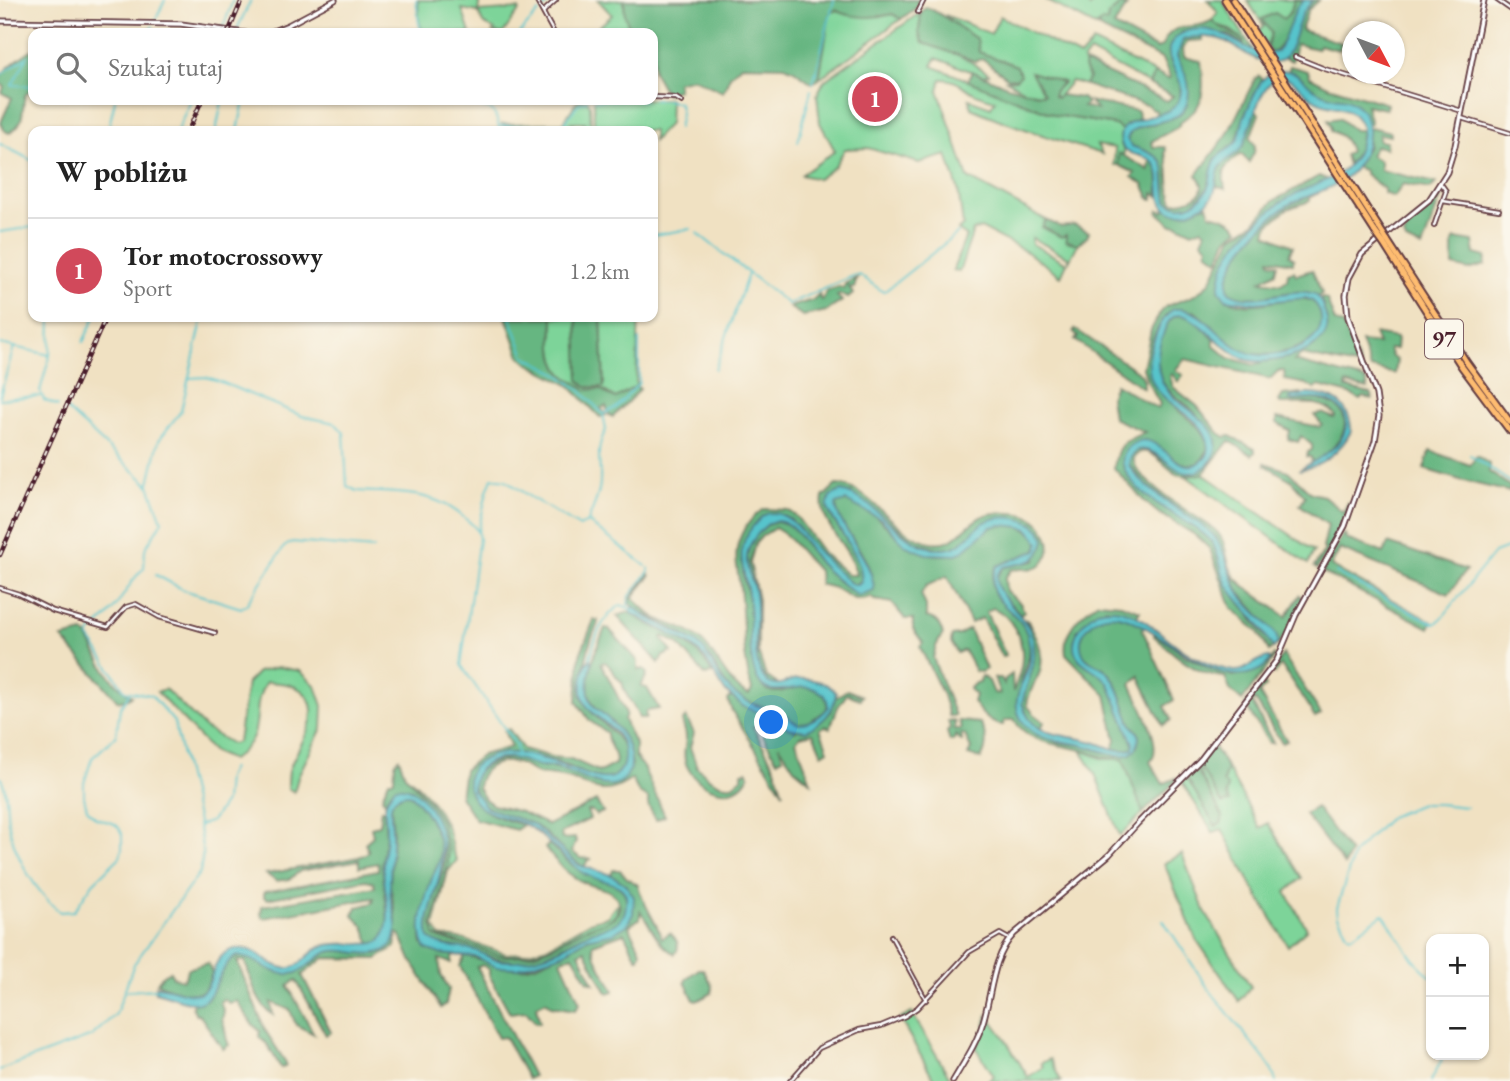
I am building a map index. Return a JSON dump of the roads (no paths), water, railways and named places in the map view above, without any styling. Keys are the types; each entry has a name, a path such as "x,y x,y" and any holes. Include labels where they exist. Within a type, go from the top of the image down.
{"main road":[{"name":"97","path":"1225,0 1245,25 1378,230 1468,375 1510,431"},
{"name":"97","path":"1233,0 1245,25"},
{"name":"97","path":"1385,242 1472,371 1510,422"}],"street":[{"path":"280,28 335,0"},
{"path":"536,0 551,28"},
{"path":"543,12 556,0"},
{"path":"918,12 924,0"},
{"path":"953,1081 980,1031 999,958 1010,939 1117,847 1201,759 1277,660 1296,615 1345,526 1378,432 1378,402 1348,317 1346,295 1349,278 1368,248 1421,208 1441,184 1452,160 1484,0"},
{"path":"1497,0 1510,9"},
{"path":"0,21 181,24 209,28"},
{"path":"1295,57 1325,69 1462,111"},
{"path":"658,97 677,98 682,102"},
{"path":"1461,118 1510,133"},
{"path":"1434,226 1446,191 1441,184"},
{"path":"1443,201 1499,210"},
{"path":"0,588 53,611 108,627 126,607 136,604 159,617 215,633"},
{"path":"793,1080 819,1048 859,1030 881,1026 905,1016 926,1000 969,952 1000,934 1010,939"},
{"path":"891,936 926,1000"}],"water":[{"path":"1304,0 1313,0 1303,13 1287,54 1277,62 1269,63 1253,58 1215,38 1183,40 1177,56 1188,82 1188,99 1183,110 1175,117 1141,126 1132,131 1127,139 1131,146 1155,155 1160,160 1163,165 1167,201 1186,206 1202,196 1206,190 1214,162 1236,142 1259,86 1263,79 1271,74 1292,72 1319,92 1349,100 1358,106 1368,125 1366,146 1351,173 1331,187 1294,202 1273,217 1239,255 1228,281 1229,292 1250,298 1294,292 1315,294 1323,305 1327,323 1326,333 1321,341 1289,357 1253,361 1236,355 1185,316 1173,317 1168,322 1159,349 1161,378 1168,391 1209,427 1217,445 1214,456 1210,463 1199,471 1190,473 1182,472 1146,450 1137,450 1129,461 1132,471 1150,489 1206,528 1219,542 1235,586 1248,605 1276,634 1278,642 1274,648 1227,585 1211,541 1147,497 1128,476 1123,457 1130,446 1144,440 1159,446 1173,458 1188,465 1196,464 1207,454 1208,444 1203,431 1194,420 1160,393 1152,381 1149,365 1152,345 1165,317 1173,309 1196,314 1235,346 1260,355 1281,353 1303,346 1318,332 1320,312 1311,300 1306,298 1255,303 1226,299 1219,290 1223,268 1232,251 1264,216 1293,195 1333,177 1344,169 1360,146 1362,128 1349,111 1314,99 1291,80 1280,78 1273,81 1261,96 1243,146 1220,168 1212,197 1199,208 1183,213 1164,207 1157,168 1147,158 1124,150 1120,138 1122,129 1129,124 1172,109 1178,102 1181,86 1171,62 1169,48 1181,34 1201,29 1211,30 1248,48 1266,53 1276,52 1297,7"},
{"path":"1305,394 1331,398 1337,402 1347,414 1351,431 1342,445 1330,456 1299,470 1336,445 1345,430 1346,421 1340,408 1328,401 1289,400 1291,397"},
{"path":"841,491 867,503 913,541 926,547 941,549 955,546 985,522 1002,517 1020,519 1036,526 1045,540 1038,555 1030,561 1004,567 998,575 997,583 1000,592 1023,619 1033,639 1033,664 1022,703 1027,715 1040,729 1116,750 1133,748 1109,684 1079,659 1075,652 1075,639 1081,626 1097,611 1109,609 1131,613 1191,655 1219,668 1239,671 1264,658 1269,657 1270,660 1258,671 1227,674 1205,665 1140,624 1120,616 1102,617 1084,632 1082,651 1088,660 1105,669 1112,677 1131,723 1139,734 1137,745 1133,752 1119,755 1042,737 1028,728 1018,714 1018,693 1030,662 1029,641 1018,619 1003,605 993,589 997,566 1037,550 1039,542 1028,529 1002,525 991,527 962,552 954,555 926,554 906,546 881,519 846,501 836,504 838,512 868,567 874,590 858,596 825,569 796,531 783,522 772,522 763,528 749,547 747,556 756,599 757,658 764,678 776,685 798,679 813,680 824,683 836,693 827,716 806,731 788,728 776,718 744,707 724,690 705,658 692,646 631,613 633,606 645,616 696,642 705,651 724,683 735,694 754,705 781,713 798,724 815,719 828,707 825,697 818,690 808,687 769,689 760,683 756,676 751,658 748,591 742,563 743,545 746,536 762,516 779,514 795,524 819,553 853,585 858,585 861,582 859,563 827,507 830,496"},
{"path":"590,659 592,661 588,688 592,704 617,727 629,748 631,765 624,779 616,784 606,785 555,767 502,758 488,763 478,771 473,790 487,808 533,824 579,865 611,875 625,884 634,897 633,914 627,925 614,933 586,939 560,955 518,968 496,967 476,957 440,954 426,949 421,933 422,914 439,861 439,841 427,815 410,794 405,794 395,799 391,809 390,891 396,926 395,937 388,948 374,954 327,952 303,970 292,974 278,973 237,956 225,968 205,1001 190,1002 155,992 156,986 199,993 208,985 220,957 235,949 255,952 277,966 289,968 320,947 379,942 387,926 388,916 383,863 386,838 385,805 395,787 409,788 419,795 439,828 442,863 428,924 429,938 434,942 474,950 493,959 523,960 551,953 618,921 625,912 625,894 622,889 583,873 526,825 497,816 480,807 470,792 468,780 471,770 478,763 495,754 514,753 554,762 590,776 615,776 622,768 624,758 621,742 614,730 584,702 582,693 584,670"}],"waterway":[{"path":"155,21 165,0"},
{"path":"223,28 233,0"},
{"path":"237,28 251,0"},
{"path":"416,0 420,28"},
{"path":"544,8 553,0"},
{"path":"813,83 834,0"},
{"path":"525,28 539,12"},
{"path":"28,56 12,85 28,86"},
{"path":"0,75 25,58"},
{"path":"798,142 811,90"},
{"path":"658,100 679,103 681,114 678,128"},
{"path":"109,126 114,105"},
{"path":"179,126 189,105"},
{"path":"217,126 221,105"},
{"path":"239,126 243,105"},
{"path":"472,105 492,111 498,126"},
{"path":"500,126 563,125 577,105"},
{"path":"0,144 28,158"},
{"path":"0,232 28,228"},
{"path":"658,234 691,229"},
{"path":"697,233 788,304 856,275 885,291 958,233"},
{"path":"715,369 748,274"},
{"path":"51,322 50,355 40,391 44,400 58,406"},
{"path":"83,342 93,322"},
{"path":"149,483 159,440 181,411 202,322"},
{"path":"512,322 525,356 555,372 581,391 603,414 606,430 599,453 600,482 588,522 646,566"},
{"path":"605,413 616,408 639,383 639,340"},
{"path":"0,344 50,355"},
{"path":"0,396 14,347"},
{"path":"190,378 206,377 216,380 302,416 335,423 344,433 347,486 357,491 402,493 429,498 455,510 474,526 479,538 461,665 516,745 517,754"},
{"path":"0,399 40,396"},
{"path":"0,1070 92,1036 116,1014 134,964 200,872 203,853 174,722 151,695 125,691 89,637 144,568 145,549 162,521 149,485 67,410"},
{"path":"1470,455 1510,482"},
{"path":"478,532 492,478 506,480 580,527 587,522"},
{"path":"156,575 184,590 241,608 246,605 284,547 292,542 374,549"},
{"path":"1336,573 1435,624 1494,553 1510,547"},
{"path":"628,605 629,597 649,568"},
{"path":"590,658 597,635 609,615 621,605 631,609"},
{"path":"0,777 6,793 11,834 26,871 60,912 74,911 93,883 120,857 122,834 115,824 96,818 87,809 84,783 92,758 116,736 120,708 130,692"},
{"path":"200,825 212,821 225,802 227,778 232,768"},
{"path":"1426,972 1413,959 1383,914 1352,936 1348,935 1337,908 1354,853 1390,817 1421,804 1466,807"},
{"path":"1163,920 1208,988 1270,1066 1276,1081"},
{"path":"126,991 156,989"},
{"path":"1431,1081 1442,1060"}],"railway":[{"path":"230,28 242,0"},
{"path":"190,126 200,105"},
{"path":"0,555 104,322"}],"place":[{"name":"Tor motocrossowy","path":"875,99"}]}
